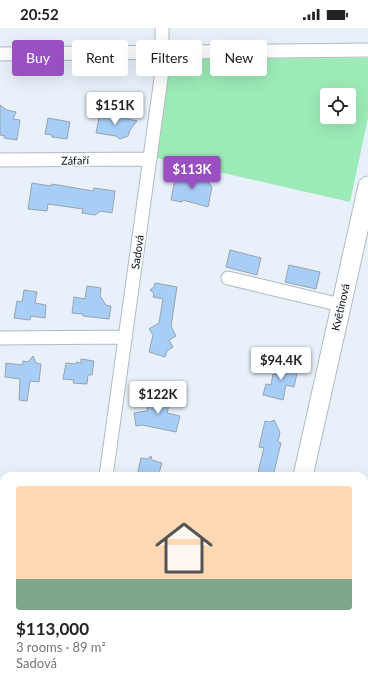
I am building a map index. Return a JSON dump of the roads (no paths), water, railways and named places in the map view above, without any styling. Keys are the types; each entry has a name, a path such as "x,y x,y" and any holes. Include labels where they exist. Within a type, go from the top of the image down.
{"main road":[{"name":"Květinová","path":"304,472 368,186"}],"street":[{"name":"Sadová","path":"162,28 162,40"},
{"path":"202,52 368,50"},
{"path":"0,54 136,52"},
{"name":"Sadová","path":"107,472 161,76"},
{"name":"Záfaří","path":"0,160 150,159"},
{"path":"228,278 341,305"},
{"path":"0,338 126,337"}]}
